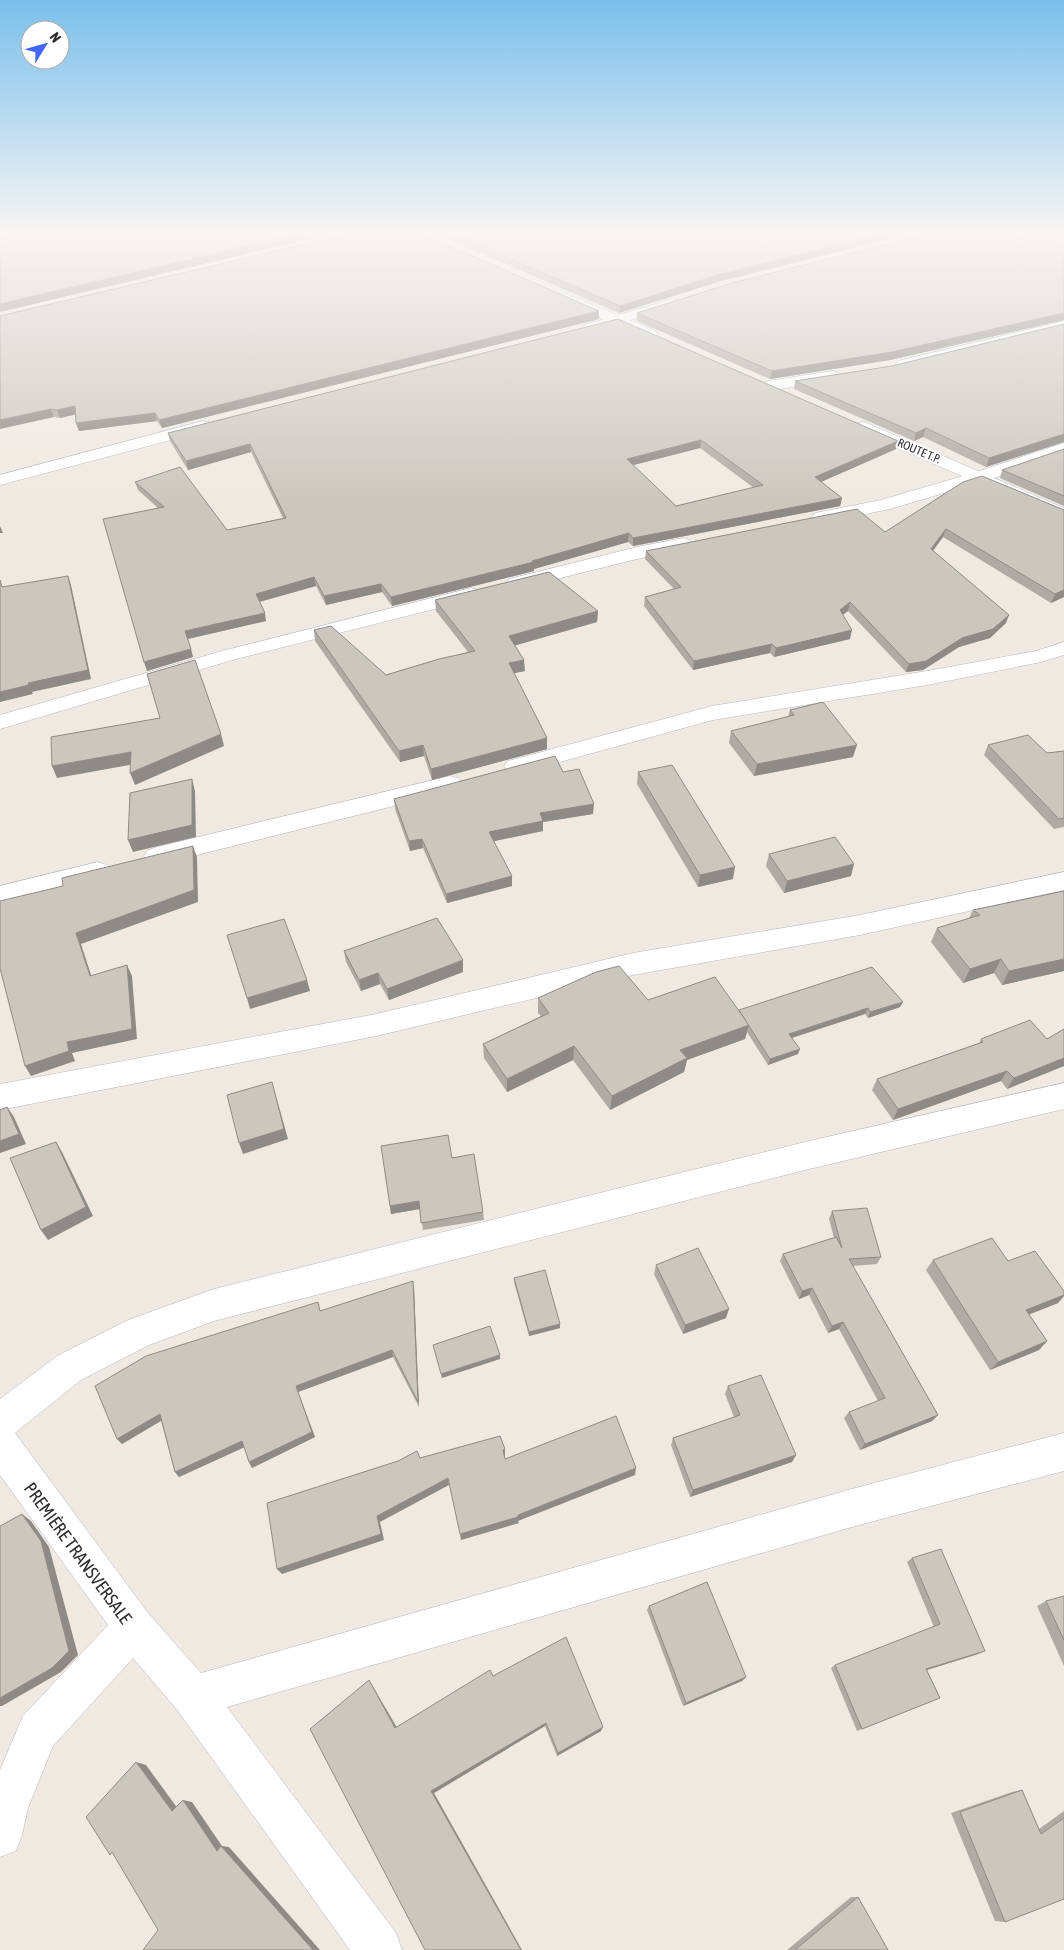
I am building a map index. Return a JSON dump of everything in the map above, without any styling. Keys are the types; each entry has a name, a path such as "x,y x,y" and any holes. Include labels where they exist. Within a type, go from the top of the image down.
{"street":[{"path":"571,333 608,323"},
{"path":"625,323 662,340"},
{"path":"890,367 1064,325"},
{"path":"768,386 843,374"},
{"path":"750,378 794,397"},
{"name":"ROUTE T.P.","path":"847,420 1064,514"},
{"path":"0,480 218,422"},
{"path":"798,522 884,505 979,477 1064,448"},
{"path":"0,722 229,655 637,553 704,540"},
{"path":"0,895 482,776 712,713 927,678 1041,656 1064,648"},
{"path":"0,1097 376,1025 634,964 860,925 1064,882"},
{"path":"0,1422 69,1368 140,1332 214,1306 809,1155 1064,1096"},
{"name":"PREMIÈRE TRANSVERSALE","path":"0,1444 134,1627 38,1731 6,1808 0,1835"},
{"path":"193,1696 859,1506 1064,1452"},
{"path":"134,1627 193,1696 379,1950"}],"building":[{"path":"0,323 551,323 159,420 155,413 76,423 75,406 0,420"},
{"path":"602,323 627,323 898,441 815,477 842,498 633,538 629,533 532,561 534,562 391,597 381,584 324,596 314,577 256,594 265,613 185,631 191,649 144,662 103,519 164,507 135,482 180,467 227,530 286,518 250,444 186,461 168,433","holes":["701,440 763,485 676,506 627,459"]},
{"path":"660,323 1020,323 892,352 772,371"},
{"path":"1064,324 1064,434 989,458 926,428 916,433 795,381 892,366"},
{"path":"1064,449 1064,496 1002,470"},
{"path":"982,476 1064,510 1064,590 1055,594 946,529 931,549 1009,615 993,629 962,638 926,661 909,664 850,602 840,610 852,630 776,648 772,644 694,661 645,597 681,587 646,551 857,509 885,532 963,482"},
{"path":"549,572 598,611 509,636 524,660 509,663 547,738 431,769 423,745 399,751 314,630 331,626 386,675 439,659 475,651 435,600"},
{"path":"68,576 88,670 28,683 29,685 0,692 0,580 2,587"},
{"path":"195,660 221,734 130,773 131,752 52,766 51,737 160,718 147,674"},
{"path":"823,702 857,745 757,764 731,731 794,715 790,710"},
{"path":"1028,735 1047,753 1064,751 1064,818 1059,819 988,745"},
{"path":"555,756 563,772 579,769 594,804 540,813 543,821 489,832 512,876 446,894 422,839 409,841 394,799"},
{"path":"672,765 735,867 700,875 638,772"},
{"path":"192,779 192,825 128,840 130,793"},
{"path":"835,837 854,864 787,881 769,854"},
{"path":"193,846 194,890 76,933 90,976 127,965 132,1029 67,1042 69,1051 25,1066 0,968 0,901 63,886 62,878"},
{"path":"1064,891 1064,959 1009,971 1001,959 970,969 937,928 980,915 973,910"},
{"path":"437,918 463,960 387,989 378,973 359,980 344,951"},
{"path":"284,919 307,980 247,998 227,935"},
{"path":"619,966 648,1000 715,977 749,1025 680,1050 687,1058 612,1096 574,1046 507,1079 483,1044 549,1013 538,998 596,972"},
{"path":"872,967 903,1002 870,1012 868,1008 789,1034 800,1049 770,1059 739,1010"},
{"path":"1030,1020 1047,1039 1064,1029 1064,1058 1014,1078 1007,1071 898,1109 877,1079 983,1042 981,1039"},
{"path":"272,1082 284,1129 239,1143 227,1095"},
{"path":"7,1107 19,1134 0,1141 0,1110"},
{"path":"448,1135 452,1158 474,1154 483,1212 421,1223 419,1201 390,1206 381,1146"},
{"path":"56,1142 86,1207 41,1230 10,1158"},
{"path":"867,1208 881,1257 849,1259 938,1415 865,1444 849,1412 885,1398 843,1322 832,1326 812,1288 802,1291 783,1254 836,1237 842,1248 832,1211"},
{"path":"992,1238 1008,1261 1035,1251 1064,1291 1064,1295 1026,1310 1047,1341 998,1362 933,1260"},
{"path":"698,1248 729,1309 685,1325 656,1265"},
{"path":"545,1270 560,1324 529,1332 514,1278"},
{"path":"413,1281 418,1402 392,1350 296,1386 312,1432 249,1462 242,1441 175,1472 160,1414 117,1439 95,1386 146,1356 318,1302 320,1311"},
{"path":"490,1326 500,1355 441,1374 433,1345"},
{"path":"761,1375 796,1455 693,1490 673,1438 740,1415 728,1386"},
{"path":"616,1416 636,1468 518,1515 518,1517 460,1534 448,1478 377,1516 381,1534 277,1569 267,1503 398,1461 417,1451 420,1458 500,1436 505,1449 503,1450 505,1459"},
{"path":"22,1514 41,1541 69,1651 52,1668 0,1698 0,1526"},
{"path":"941,1549 985,1651 926,1669 940,1698 862,1729 835,1665 940,1624 912,1558"},
{"path":"707,1582 746,1677 686,1703 649,1606"},
{"path":"1064,1596 1064,1640 1046,1601"},
{"path":"566,1637 603,1727 558,1753 546,1723 431,1791 521,1950 425,1950 310,1729 369,1680 395,1728 490,1670 493,1676"},
{"path":"136,1762 172,1811 183,1800 217,1851 221,1846 313,1950 143,1950 158,1930 112,1852 110,1855 86,1817"},
{"path":"1022,1790 1041,1834 1064,1818 1064,1899 1005,1922 960,1812"},
{"path":"858,1897 888,1950 795,1950"}]}
